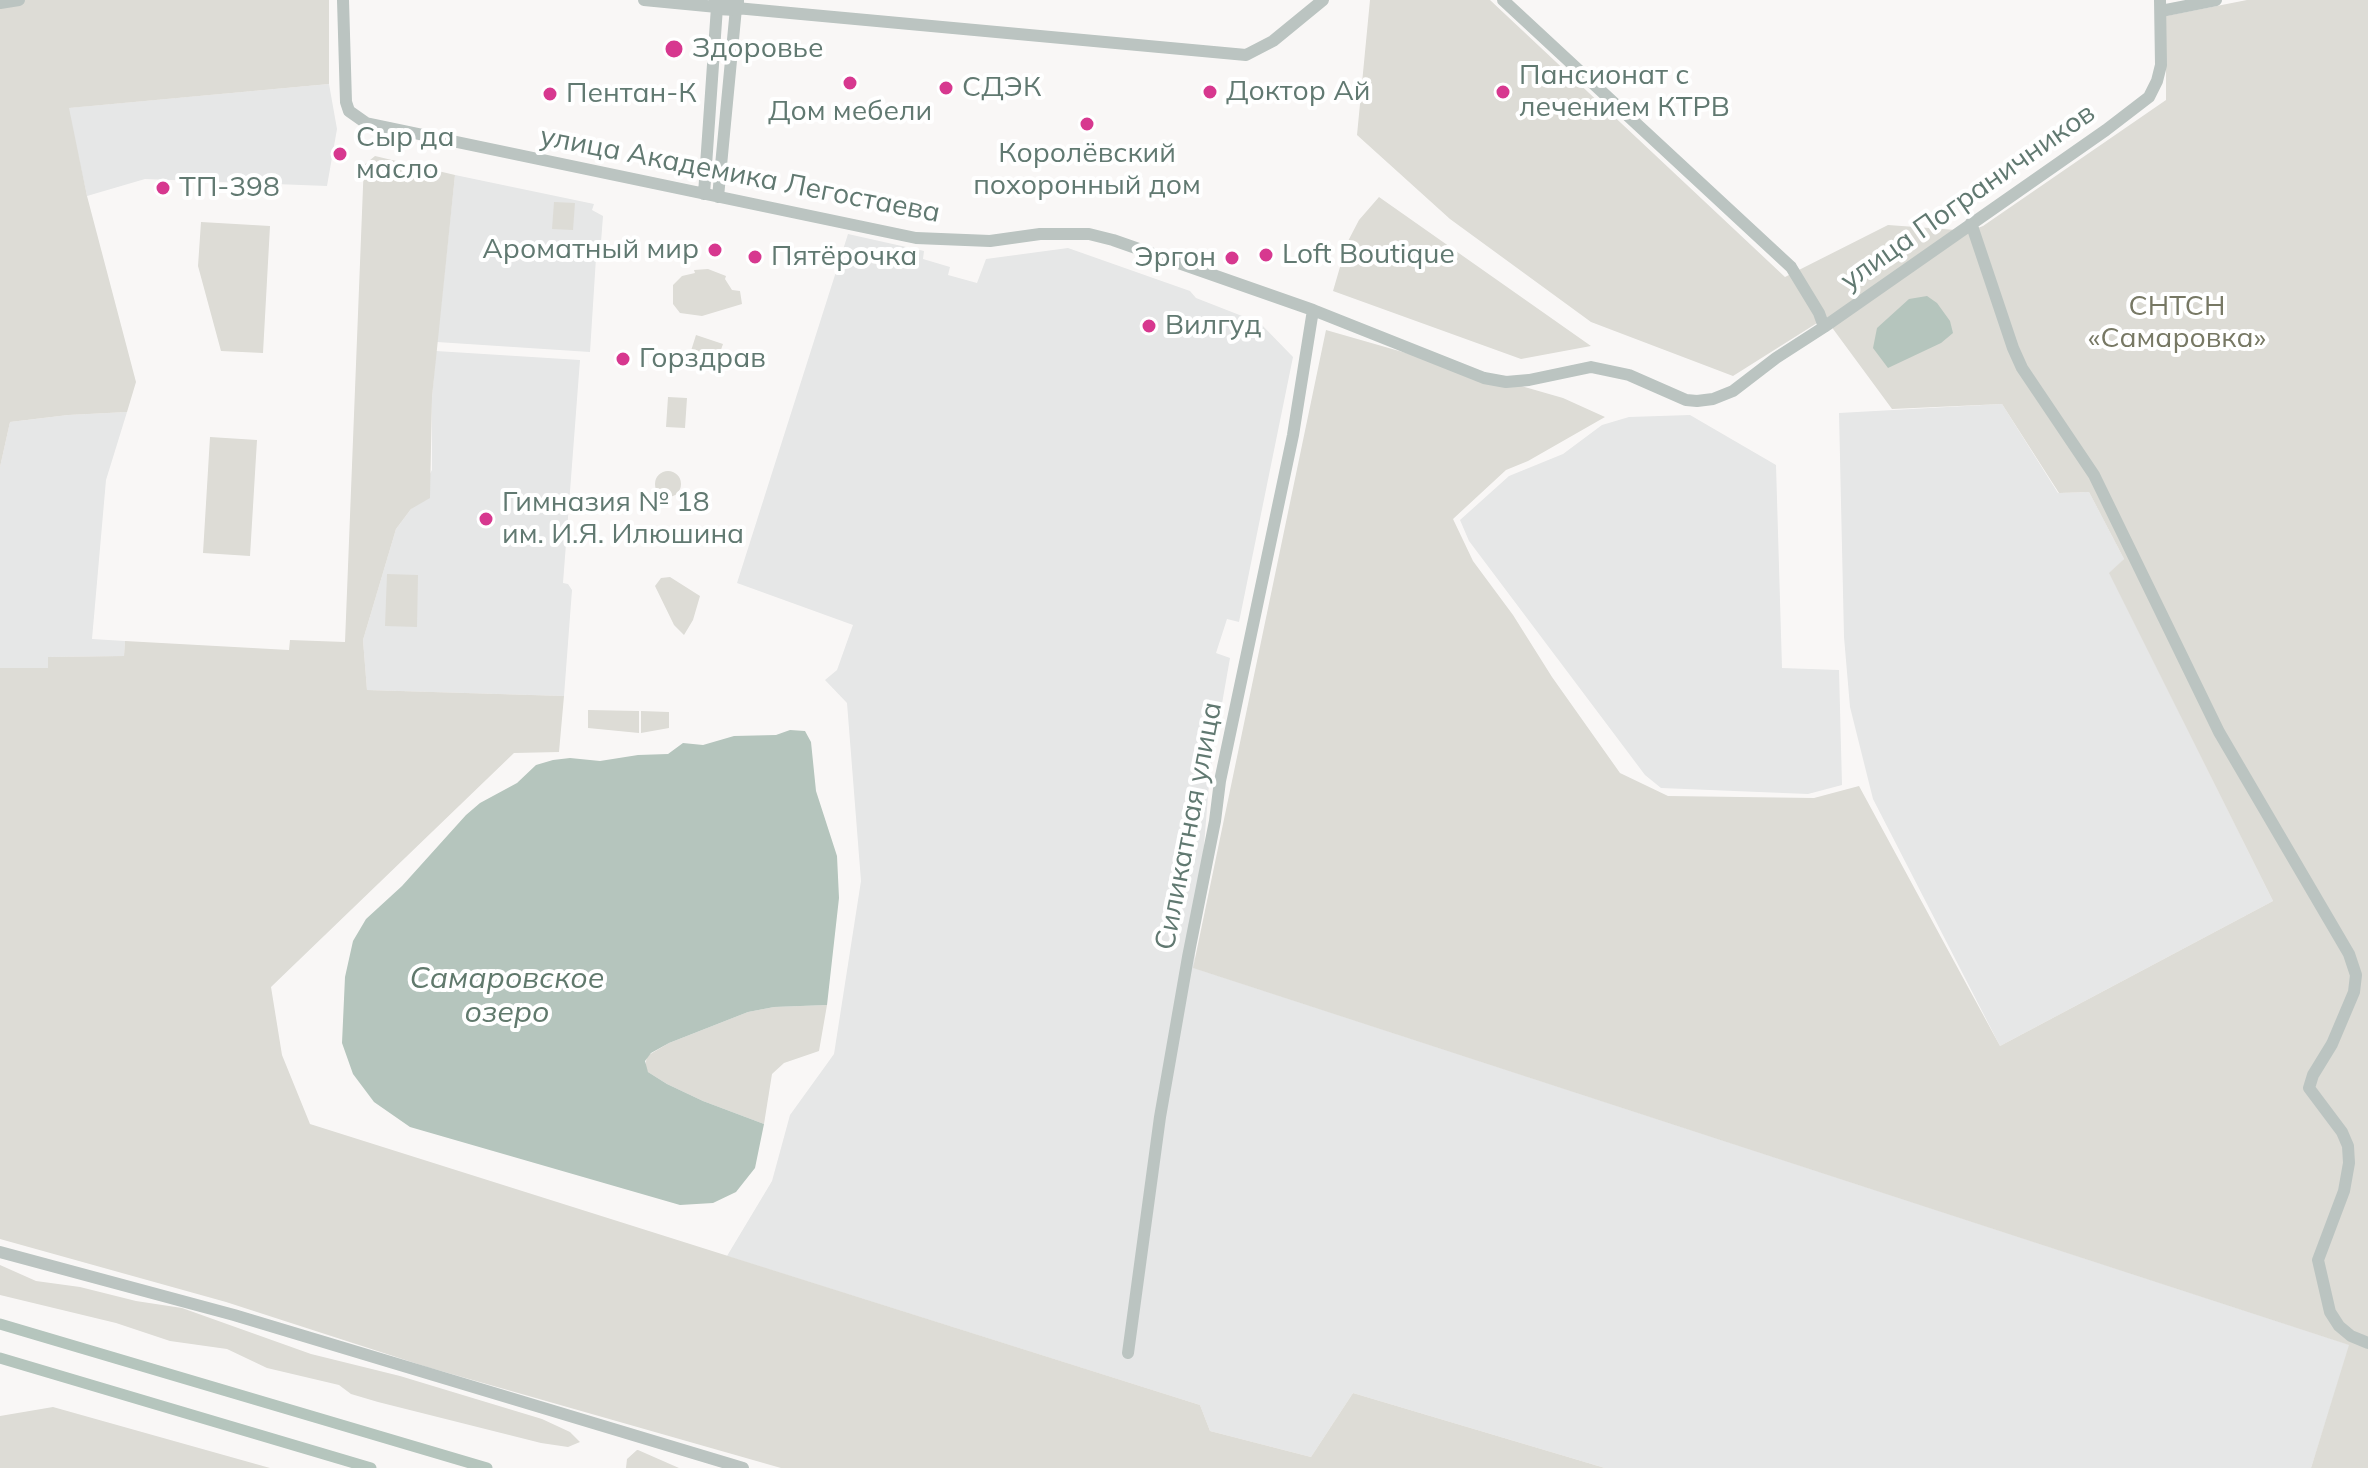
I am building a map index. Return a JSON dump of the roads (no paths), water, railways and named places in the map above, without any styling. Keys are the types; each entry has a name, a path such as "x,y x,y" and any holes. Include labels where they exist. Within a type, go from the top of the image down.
{"street":[{"path":"0,3 19,0"},
{"name":"улица Академика Легостаева","path":"343,0 345,89 349,111 366,123 916,238 953,242 1040,234 1089,234 1313,310 1447,365 1506,382 1591,367 1629,375 1686,400 1713,399 1733,391"},
{"path":"644,0 736,4 1246,55 1273,41 1323,0"},
{"path":"1503,0 1791,267 1824,327"},
{"path":"2160,6 2216,0"},
{"path":"704,194 717,3"},
{"path":"718,197 736,4"},
{"name":"улица Пограничников","path":"1733,391 2149,97 2161,65 2160,6"},
{"path":"1971,223 2022,368 2094,475 2219,732 2349,954 2356,975 2354,992 2309,1088 2342,1132 2348,1146 2349,1163 2344,1191 2318,1260 2330,1312 2339,1326 2351,1336 2368,1343"},
{"name":"Силикатная улица","path":"1128,1353 1160,1117 1183,986 1220,781 1293,435 1313,310"},
{"path":"0,1252 234,1315 743,1468"}],"water":[{"path":"1927,296 1937,303 1950,321 1953,333 1941,343 1888,368 1873,348 1877,328 1909,299"},
{"name":"Самаровское озеро","path":"790,730 805,731 811,742 816,791 837,856 839,898 827,1005 774,1007 748,1012 669,1043 651,1053 645,1061 648,1072 667,1084 764,1124 755,1168 736,1192 713,1203 680,1205 410,1127 374,1102 353,1074 342,1043 345,977 353,941 366,919 402,886 466,815 480,803 517,783 536,765 553,760 600,761 668,754 683,743 703,745 734,736 776,735"}],"waterway":[{"path":"0,1324 487,1468"},
{"path":"0,1358 371,1468"}],"place":[{"name":"Здоровье","path":"674,49"},
{"name":"Дом мебели","path":"850,83"},
{"name":"СДЭК","path":"946,88"},
{"name":"Доктор Ай","path":"1210,92"},
{"name":"Пансионат с лечением КТРВ","path":"1503,92"},
{"name":"Пентан-К","path":"550,94"},
{"name":"Королёвский похоронный дом","path":"1087,124"},
{"name":"Сыр да масло","path":"340,154"},
{"name":"ТП-398","path":"163,188"},
{"name":"Ароматный мир","path":"715,250"},
{"name":"Loft Boutique","path":"1266,255"},
{"name":"Пятёрочка","path":"755,257"},
{"name":"Эргон","path":"1232,258"},
{"name":"Вилгуд","path":"1149,326"},
{"name":"Горздрав","path":"623,359"},
{"name":"Гимназия № 18 им. И.Я. Илюшина","path":"486,519"}],"park label":[{"name":"СНТСН «Самаровка»","path":"2177,323"}]}
